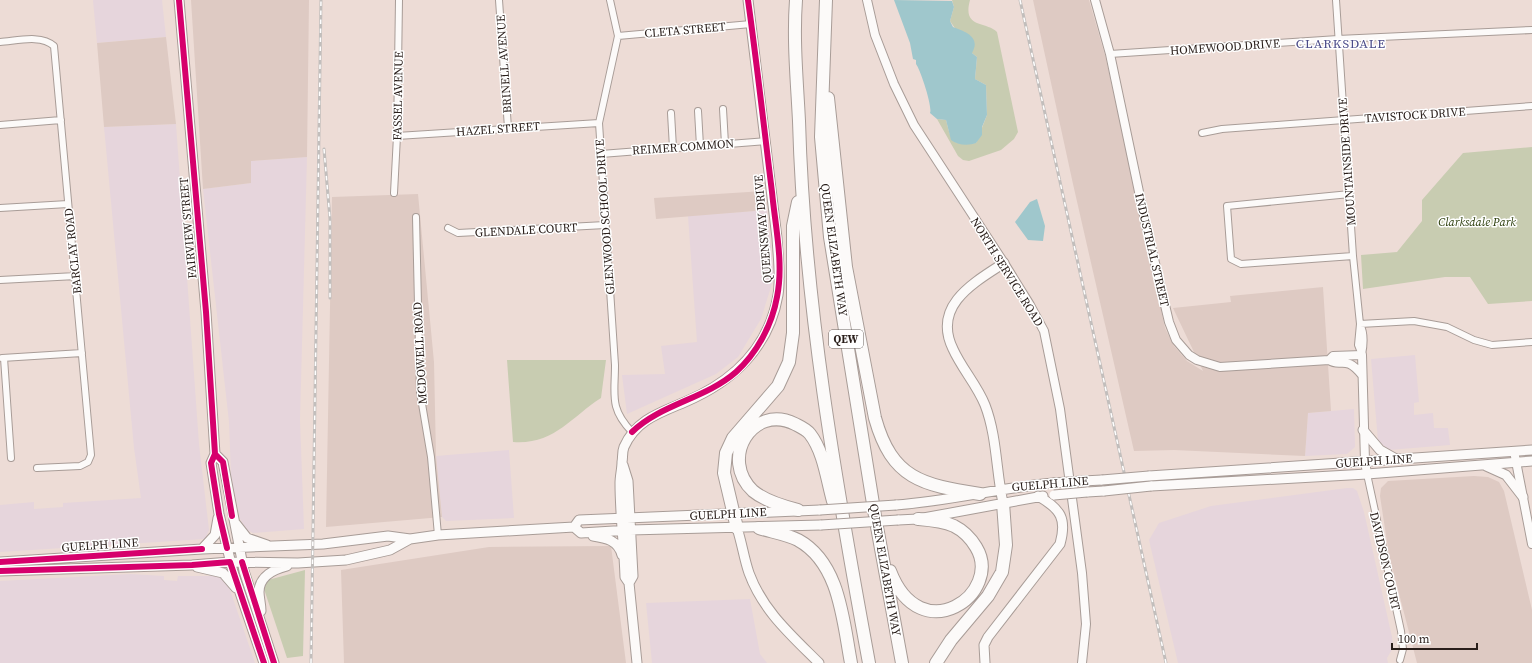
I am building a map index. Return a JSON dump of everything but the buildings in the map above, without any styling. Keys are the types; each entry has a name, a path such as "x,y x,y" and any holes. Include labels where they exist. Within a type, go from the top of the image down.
{"highway":[{"name":"QUEEN ELIZABETH WAY","path":"796,0 801,191 812,306 843,520 869,663"},
{"name":"QUEEN ELIZABETH WAY","path":"826,0 821,137 830,237 875,516 902,663"},
{"path":"826,13 826,77 846,267 875,418 881,440 897,465 913,477 949,489 980,494"},
{"path":"737,528 724,473 726,453 733,438 778,386 789,362 794,333 793,226 801,191"},
{"path":"798,510 770,501 754,491 745,482 739,468 739,452 743,440 750,431 769,420 778,419 790,422 803,428 811,435 820,455 833,501 843,520"},
{"path":"936,663 951,640 988,596 1002,572 1006,545 1003,503"},
{"path":"875,516 890,570 896,586 906,600 917,608 927,611 942,610 957,606 967,599 978,585 982,568 978,550 970,538 952,525 918,519"},
{"path":"759,528 799,541 813,551 824,566 834,586 840,606 851,663"}],"main road":[{"name":"FAIRVIEW STREET","path":"179,0 206,312 215,454 211,463 219,514 230,562 264,663"},
{"name":"QUEENSWAY DRIVE","path":"627,530 620,482 623,449 632,432 641,422 697,397 717,386 736,372 754,351 767,329 778,296 779,269 766,141 748,0"},
{"path":"1003,503 992,430 985,405 953,349 948,331 952,307 957,298 974,282 1004,263"},
{"path":"1364,430 1380,450 1398,459"},
{"name":"GUELPH LINE","path":"0,562 202,549 340,543 388,536 410,539 438,535 574,527 579,520 820,510 896,505 933,502 1000,489 1082,481 1532,450"},
{"name":"FAIRVIEW STREET","path":"215,454 223,462 238,548 274,663"},
{"name":"GUELPH LINE","path":"581,534 627,530 759,528 918,519 1038,496 1151,486 1366,474 1532,461"},
{"path":"1476,465 1491,467 1502,473 1509,478 1523,497"},
{"path":"984,663 984,646 988,637 1060,544 1064,529 1061,515 1052,505 1038,496"},
{"path":"202,549 215,535 219,514"},
{"path":"232,516 241,532 247,538 270,546"},
{"path":"574,527 581,534 613,541 621,551 624,562"},
{"path":"737,528 749,572 765,606 778,623 819,663"},
{"path":"627,530 624,562 625,577 629,583 636,663"},
{"path":"627,530 633,576 629,583"},
{"name":"GUELPH LINE","path":"0,571 192,565 230,562 298,563 346,560 390,550 410,539"},
{"path":"259,618 262,609 259,592 263,580 278,568 298,563"},
{"path":"192,565 202,570 223,573 240,593"}],"street":[{"name":"FASSEL AVENUE","path":"394,192 397,136 399,0"},
{"name":"BRINELL AVENUE","path":"499,0 508,128"},
{"name":"GLENWOOD SCHOOL DRIVE","path":"610,0 618,36 599,122 615,365 613,394 619,417 632,432"},
{"name":"NORTH SERVICE ROAD","path":"867,0 876,35 894,84 914,125 1038,317 1048,345 1060,409 1082,573 1086,624 1082,663"},
{"name":"INDUSTRIAL STREET","path":"1095,0 1110,54 1146,225 1169,322 1176,340 1189,355 1197,360 1220,367 1329,360 1332,362 1345,362 1352,364 1362,375"},
{"name":"MOUNTAINSIDE DRIVE","path":"1336,0 1353,256 1360,324 1363,330 1364,347 1362,355 1362,375 1365,461"},
{"name":"CLETA STREET","path":"618,36 751,24"},
{"name":"HOMEWOOD DRIVE","path":"1110,54 1338,39 1532,30"},
{"name":"BARCLAY ROAD","path":"0,42 40,40 48,41 54,46 76,276 91,455 88,462 80,466 37,468"},
{"name":"TAVISTOCK DRIVE","path":"1202,133 1222,129 1532,106"},
{"path":"723,109 725,144"},
{"path":"698,111 700,146"},
{"path":"671,113 673,148"},
{"path":"0,125 61,120"},
{"name":"HAZEL STREET","path":"397,136 599,122"},
{"name":"REIMER COMMON","path":"601,154 766,141"},
{"path":"1350,194 1227,206 1231,259 1241,264 1353,256"},
{"path":"0,208 68,204"},
{"name":"MCDOWELL ROAD","path":"416,217 420,392 431,457 438,535"},
{"name":"GLENDALE COURT","path":"448,228 458,233 606,225"},
{"path":"0,280 76,276"},
{"path":"1360,324 1414,321 1447,327 1474,340 1492,345 1532,342"},
{"path":"11,458 2,358 82,353"},
{"name":"INDUSTRIAL STREET","path":"1329,360 1333,356 1362,355"},
{"path":"1514,451 1532,544"},
{"name":"DAVIDSON COURT","path":"1365,461 1366,474 1400,630 1403,649 1400,660"}],"shaded area":[{"path":"93,0 162,0 166,37 97,43"},
{"path":"191,0 309,0 307,157 251,161 251,183 203,189"},
{"path":"1033,0 1089,0 1106,59 1165,328 1174,346 1187,361 1203,371 1173,308 1231,302 1230,296 1323,287 1331,411 1308,413 1305,456 1174,450 1134,451"},
{"path":"166,37 176,124 104,127 97,43"},
{"path":"176,124 199,444 209,530 205,539 0,552 0,505 34,502 34,509 63,507 63,503 141,498 134,448 104,127"},
{"path":"307,157 300,420 304,529 253,533 247,530 240,519 231,475 229,422 203,189 251,183 250,161"},
{"path":"764,191 767,210 656,219 654,198"},
{"path":"418,194 434,362 436,456 442,517 326,527 332,197"},
{"path":"767,210 774,277 761,319 738,357 716,374 627,414 622,375 665,374 661,346 697,342 688,216"},
{"path":"1415,355 1419,402 1414,403 1414,415 1433,413 1434,428 1448,428 1450,445 1389,450 1378,441 1371,359"},
{"path":"1354,409 1355,447 1347,454 1305,456 1308,413"},
{"path":"509,450 514,518 446,521 442,517 436,456"},
{"path":"1474,476 1488,477 1499,482 1504,491 1532,610 1532,663 1417,663 1389,555 1380,496 1381,488 1388,481"},
{"path":"1353,488 1357,491 1364,512 1392,637 1393,648 1387,658 1388,663 1178,663 1149,540 1159,523 1211,506"},
{"path":"611,546 626,663 344,663 341,570 489,547"},
{"path":"130,574 164,576 164,580 177,581 178,576 220,577 229,587 255,663 0,663 0,581"},
{"path":"750,599 760,654 767,663 652,663 646,603"}],"green space":[{"path":"952,0 970,0 968,9 969,16 972,20 997,32 1018,132 1014,139 1001,150 969,161 963,160 958,156 937,119 946,120 950,134 957,143 976,143 987,115 986,85 975,79 977,57 972,53 950,21 954,7"},
{"name":"Clarksdale Park","path":"1532,147 1532,301 1488,304 1470,277 1445,277 1363,289 1361,255 1397,252 1422,221 1422,200 1463,153"},
{"path":"507,360 606,360 601,398 551,435 527,442 513,442"},
{"path":"305,570 303,656 287,658 264,589 268,580"}],"water":[{"path":"894,0 952,1 954,7 950,21 953,27 967,33 973,39 975,43 972,53 977,57 975,79 986,85 987,115 982,127 982,135 976,143 963,144 953,142 951,140 946,120 937,119 930,113 930,104 926,88 916,64 916,60 913,59 910,43"},
{"path":"1037,199 1045,226 1043,241 1028,240 1015,222 1030,202"}],"railway":[{"path":"311,663 321,0"},
{"path":"1020,0 1166,663"},
{"path":"324,149 330,219 330,298"}],"cycle path":[{"path":"179,0 206,312 215,454 211,463 219,514 227,548"},
{"path":"632,432 644,422 656,415 711,389 736,372 757,347 767,328 775,307 780,271 778,244 748,0"},
{"path":"215,454 223,462 232,516"},
{"path":"0,562 202,549"},
{"path":"0,571 192,565 230,562 264,663"},
{"path":"242,562 274,663"}],"district":[{"name":"CLARKSDALE","path":"1341,43"}]}
